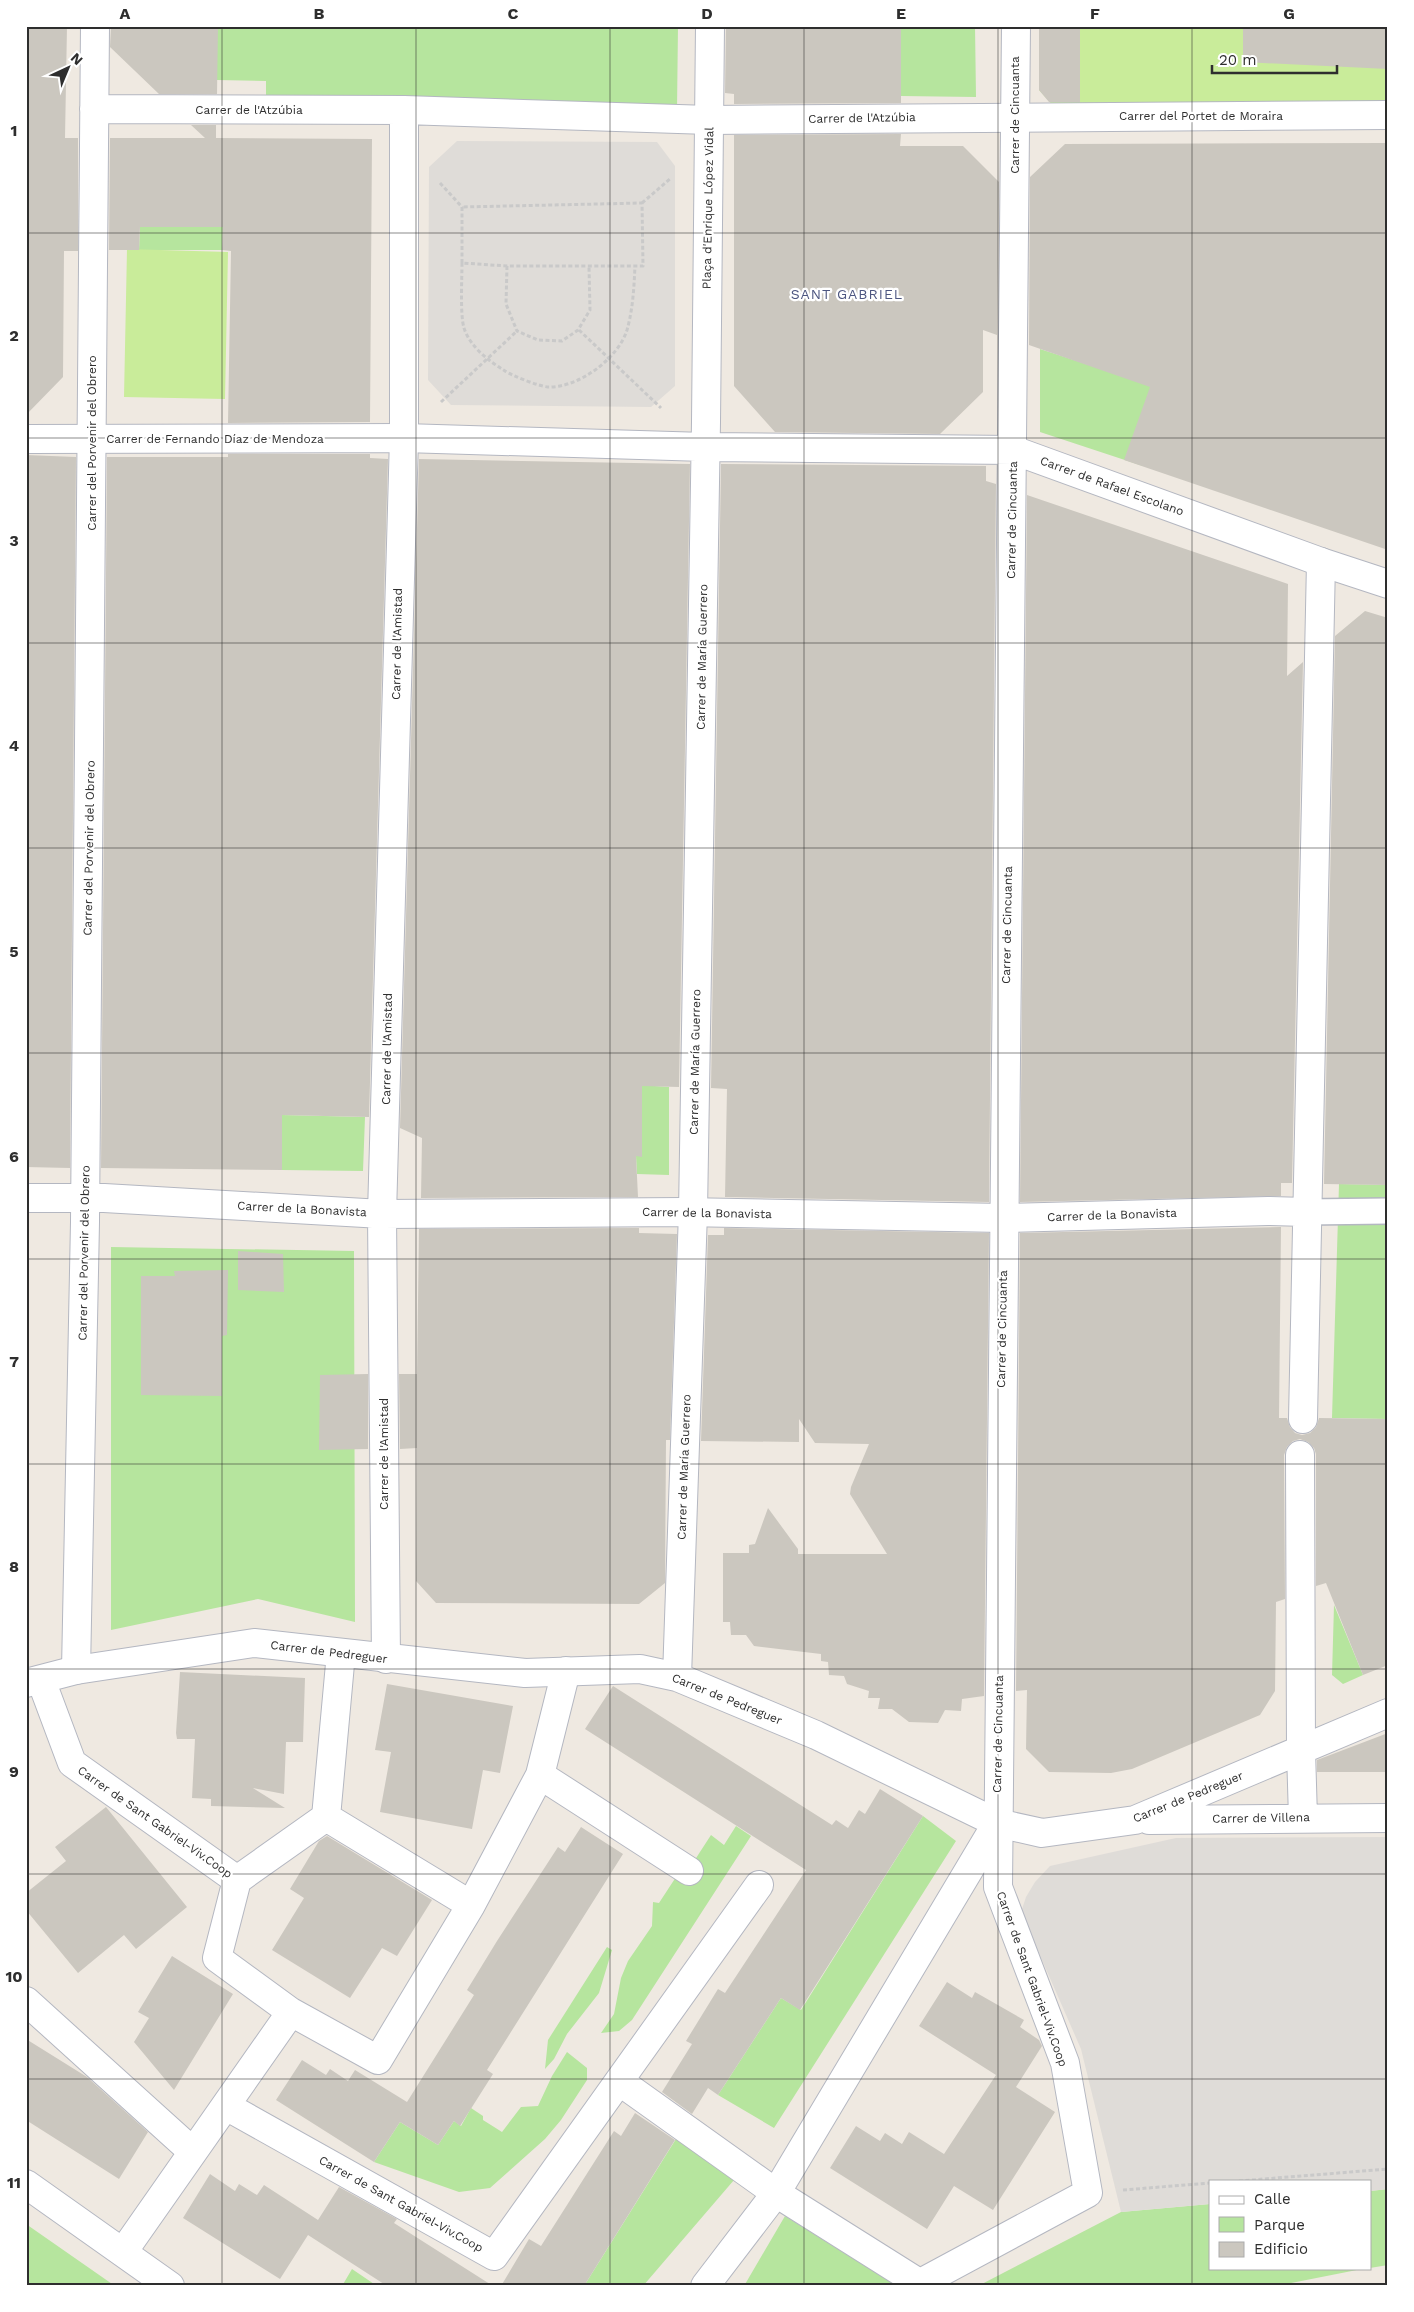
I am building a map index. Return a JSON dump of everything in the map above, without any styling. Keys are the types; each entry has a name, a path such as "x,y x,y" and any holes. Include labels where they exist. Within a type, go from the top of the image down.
{"street":[{"name":"Carrer del Porvenir del Obrero","path":"76,1670 85,1198 95,26"},
{"path":"709,120 710,26"},
{"name":"Carrer de Cincuanta","path":"997,1823 1016,26"},
{"name":"Carrer de l'Atzúbia","path":"94,109 404,110"},
{"path":"404,110 404,438 705,447"},
{"name":"Plaça d'Enrique López Vidal","path":"404,110 709,120 705,447"},
{"name":"Carrer del Portet de Moraira","path":"1015,116 1388,115"},
{"name":"Carrer de l'Atzúbia","path":"709,120 1015,116"},
{"name":"Carrer de Fernando Díaz de Mendoza","path":"26,439 404,438"},
{"name":"Carrer de l'Amistad","path":"386,1659 382,1214 404,438"},
{"name":"Carrer de Rafael Escolano","path":"705,447 1013,450 1320,562 1388,584"},
{"name":"Carrer de María Guerrero","path":"677,1676 693,1212 705,447"},
{"path":"1302,1419 1320,562"},
{"name":"Carrer de la Bonavista","path":"26,1198 85,1198 382,1214 693,1212 1003,1218 1268,1211 1388,1211"},
{"path":"1300,1455 1300,1752 1303,1818"},
{"name":"Carrer de Pedreguer","path":"34,1682 76,1670 254,1643 386,1659 525,1672 640,1669 677,1676 816,1735 997,1823 1042,1833 1135,1820 1300,1752 1388,1713"},
{"path":"341,1653 326,1817 471,1905"},
{"name":"Carrer de Sant Gabriel-Viv.Coop","path":"326,1817 237,1880 217,1958 291,2012 378,2060 471,1905 540,1775 566,1671"},
{"name":"Carrer de Sant Gabriel-Viv.Coop","path":"34,1682 72,1763 237,1880"},
{"path":"540,1775 689,1871"},
{"name":"Carrer de Villena","path":"1135,1820 1388,1818"},
{"path":"705,2286 776,2193 997,1823"},
{"name":"Carrer de Sant Gabriel-Viv.Coop","path":"997,1823 998,1887 1065,2063 1088,2193"},
{"name":"Carrer de Sant Gabriel-Viv.Coop","path":"226,2106 494,2256 759,1885"},
{"path":"26,2002 193,2152"},
{"path":"123,2252 291,2012"},
{"path":"619,2081 776,2193 917,2284 1088,2193"},
{"path":"26,2184 170,2286"}],"path":[{"path":"462,207 642,203 675,174"},
{"path":"437,180 462,207 463,327 474,346 488,360 510,374 547,387 580,380 608,359 626,332 634,293 635,266"},
{"path":"462,263 507,266 643,266 642,203"},
{"path":"507,266 506,304 517,331 538,340 562,341 578,330 590,310 589,266"},
{"path":"578,330 666,412"},
{"path":"435,408 517,331"},
{"path":"1251,2180 1388,2169"},
{"path":"1088,2193 1209,2183"}],"green space":[{"path":"217,26 678,26 677,109 266,98 266,81 217,80"},
{"path":"901,26 975,26 976,97 901,96"},
{"path":"1039,26 1388,26 1388,107 1055,108 1039,90"},
{"path":"223,218 222,250 139,250 140,227 182,227"},
{"path":"127,249 228,252 225,399 124,397"},
{"path":"1040,349 1182,395 1155,428 1143,466 1040,432"},
{"path":"640,1085 669,1087 669,1175 637,1174 636,1156 642,1156 642,1106 605,1106"},
{"path":"282,1115 365,1117 363,1171 282,1170"},
{"path":"1339,1184 1388,1185 1388,1419 1332,1418"},
{"path":"111,1247 354,1251 355,1622 258,1599 111,1630"},
{"path":"1334,1605 1363,1675 1343,1684 1332,1675"},
{"path":"923,1816 956,1841 774,2128 718,2095 781,1998 801,2010"},
{"path":"736,1826 751,1836 632,2020 619,2031 601,2033 614,2014 621,1978 628,1961 652,1926 653,1902 659,1903 676,1877 687,1872 711,1835 724,1845"},
{"path":"607,1947 612,1950 599,1993 567,2034 554,2059 545,2069 548,2040"},
{"path":"567,2052 587,2068 587,2080 561,2120 545,2139 490,2188 459,2192 374,2162 400,2122 438,2145 454,2121 461,2126 471,2108 483,2116 483,2120 502,2132 521,2107 538,2106 552,2076"},
{"path":"676,2139 734,2180 643,2286 584,2286"},
{"path":"1388,2189 1388,2265 1372,2268 1372,2191"},
{"path":"1209,2204 1209,2270 1357,2270 1276,2286 978,2286 1121,2212"},
{"path":"785,2216 897,2286 744,2286"},
{"path":"26,2224 115,2286 26,2286"},
{"path":"352,2269 377,2286 342,2286"}],"shaded area":[{"path":"457,141 657,142 675,166 675,386 651,407 451,405 428,380 429,167"},
{"path":"1388,1837 1388,2189 1372,2191 1372,2180 1209,2180 1209,2204 1121,2212 1081,2049 1021,1912 1026,1897 1035,1882 1050,1866 1176,1838"}],"building":[{"path":"26,26 67,26 65,138 78,138 78,251 64,251 63,377 26,415"},
{"path":"111,26 218,26 217,94 159,94 110,47"},
{"path":"726,26 901,26 901,103 734,104 734,94 725,93"},
{"path":"1039,26 1080,26 1080,102 1049,102 1039,90"},
{"path":"1243,26 1388,26 1388,69 1243,62"},
{"path":"191,125 216,125 216,138 372,139 370,422 228,423 231,251 222,250 223,227 140,227 139,250 109,250 110,138 205,138"},
{"path":"901,134 900,146 963,146 999,182 997,335 983,330 983,392 940,434 775,432 734,386 734,135"},
{"path":"1388,143 1388,550 1124,460 1150,387 1029,345 1030,177 1065,144"},
{"path":"228,454 370,454 370,458 388,459 369,1117 282,1115 282,1170 101,1168 107,457 228,457"},
{"path":"26,455 76,457 70,1168 26,1167"},
{"path":"419,459 690,464 679,1087 642,1086 642,1157 636,1156 638,1197 421,1198 422,1138 400,1128"},
{"path":"721,464 986,466 986,481 996,484 989,1202 725,1197 727,1089 711,1088"},
{"path":"1027,495 1288,584 1287,676 1303,662 1292,1183 1281,1183 1281,1196 1020,1202"},
{"path":"1365,611 1388,618 1388,1185 1324,1184 1335,636"},
{"path":"1281,1227 1279,1418 1287,1418 1290,1427 1295,1433 1302,1435 1310,1433 1316,1427 1319,1418 1388,1419 1388,1665 1363,1675 1326,1583 1316,1586 1316,1454 1314,1448 1308,1442 1300,1439 1293,1441 1287,1447 1284,1455 1285,1599 1276,1602 1275,1691 1260,1715 1132,1769 1111,1773 1049,1772 1026,1749 1027,1690 1016,1691 1020,1233"},
{"path":"639,1228 639,1233 677,1234 670,1440 666,1440 665,1583 639,1604 436,1603 416,1581 417,1448 400,1449 399,1374 417,1374 419,1229"},
{"path":"724,1228 989,1233 984,1696 962,1699 961,1711 945,1710 938,1723 909,1722 892,1709 878,1709 880,1698 868,1698 869,1691 847,1684 844,1676 829,1675 828,1662 821,1661 821,1654 754,1646 746,1635 731,1635 730,1622 723,1622 723,1553 749,1553 749,1545 755,1544 768,1508 798,1549 798,1554 887,1554 850,1494 851,1487 869,1444 815,1443 799,1419 799,1442 701,1441 708,1235 724,1235"},
{"path":"238,1251 283,1254 284,1292 238,1290"},
{"path":"228,1270 227,1335 222,1336 222,1396 141,1395 141,1276 175,1276 174,1271"},
{"path":"368,1374 368,1449 319,1450 320,1375"},
{"path":"180,1672 305,1678 303,1742 286,1742 284,1794 253,1788 285,1808 211,1806 211,1799 192,1798 195,1739 177,1739 176,1733"},
{"path":"387,1684 513,1706 500,1773 483,1770 472,1829 380,1812 391,1752 375,1750"},
{"path":"613,1686 832,1825 836,1820 848,1828 859,1810 865,1814 880,1789 923,1816 800,2010 781,1998 718,2095 708,2088 692,2114 662,2092 692,2044 686,2041 718,1989 725,1993 806,1870 585,1729"},
{"path":"1388,1733 1388,1772 1317,1772 1317,1760"},
{"path":"106,1807 187,1907 136,1949 124,1935 78,1973 26,1910 26,1893 66,1861 55,1847"},
{"path":"581,1827 623,1854 487,2070 493,2074 460,2126 454,2121 438,2145 400,2122 374,2162 276,2100 302,2060 326,2075 330,2069 348,2081 355,2070 407,2102 474,1995 467,1990 497,1941 558,1847 565,1852"},
{"path":"327,1836 432,1900 397,1956 382,1948 350,1998 272,1950 304,1898 290,1889 319,1841"},
{"path":"172,1956 233,1994 174,2090 134,2042 149,2018 138,2012"},
{"path":"947,1982 972,1998 975,1992 1024,2020 1020,2027 1039,2040 1042,2046 1016,2087 1055,2112 993,2210 954,2186 927,2229 830,2168 856,2126 880,2141 885,2133 902,2144 909,2132 944,2154 996,2075 919,2026"},
{"path":"26,2039 87,2077 148,2132 119,2179 26,2120"},
{"path":"635,2113 675,2140 584,2286 501,2286 529,2239 541,2246 614,2131 621,2136"},
{"path":"210,2174 235,2191 239,2184 257,2195 264,2185 318,2220 339,2187 397,2219 394,2223 493,2286 387,2286 308,2235 280,2279 183,2218"}],"district":[{"name":"SANT GABRIEL","path":"847,294"}]}
